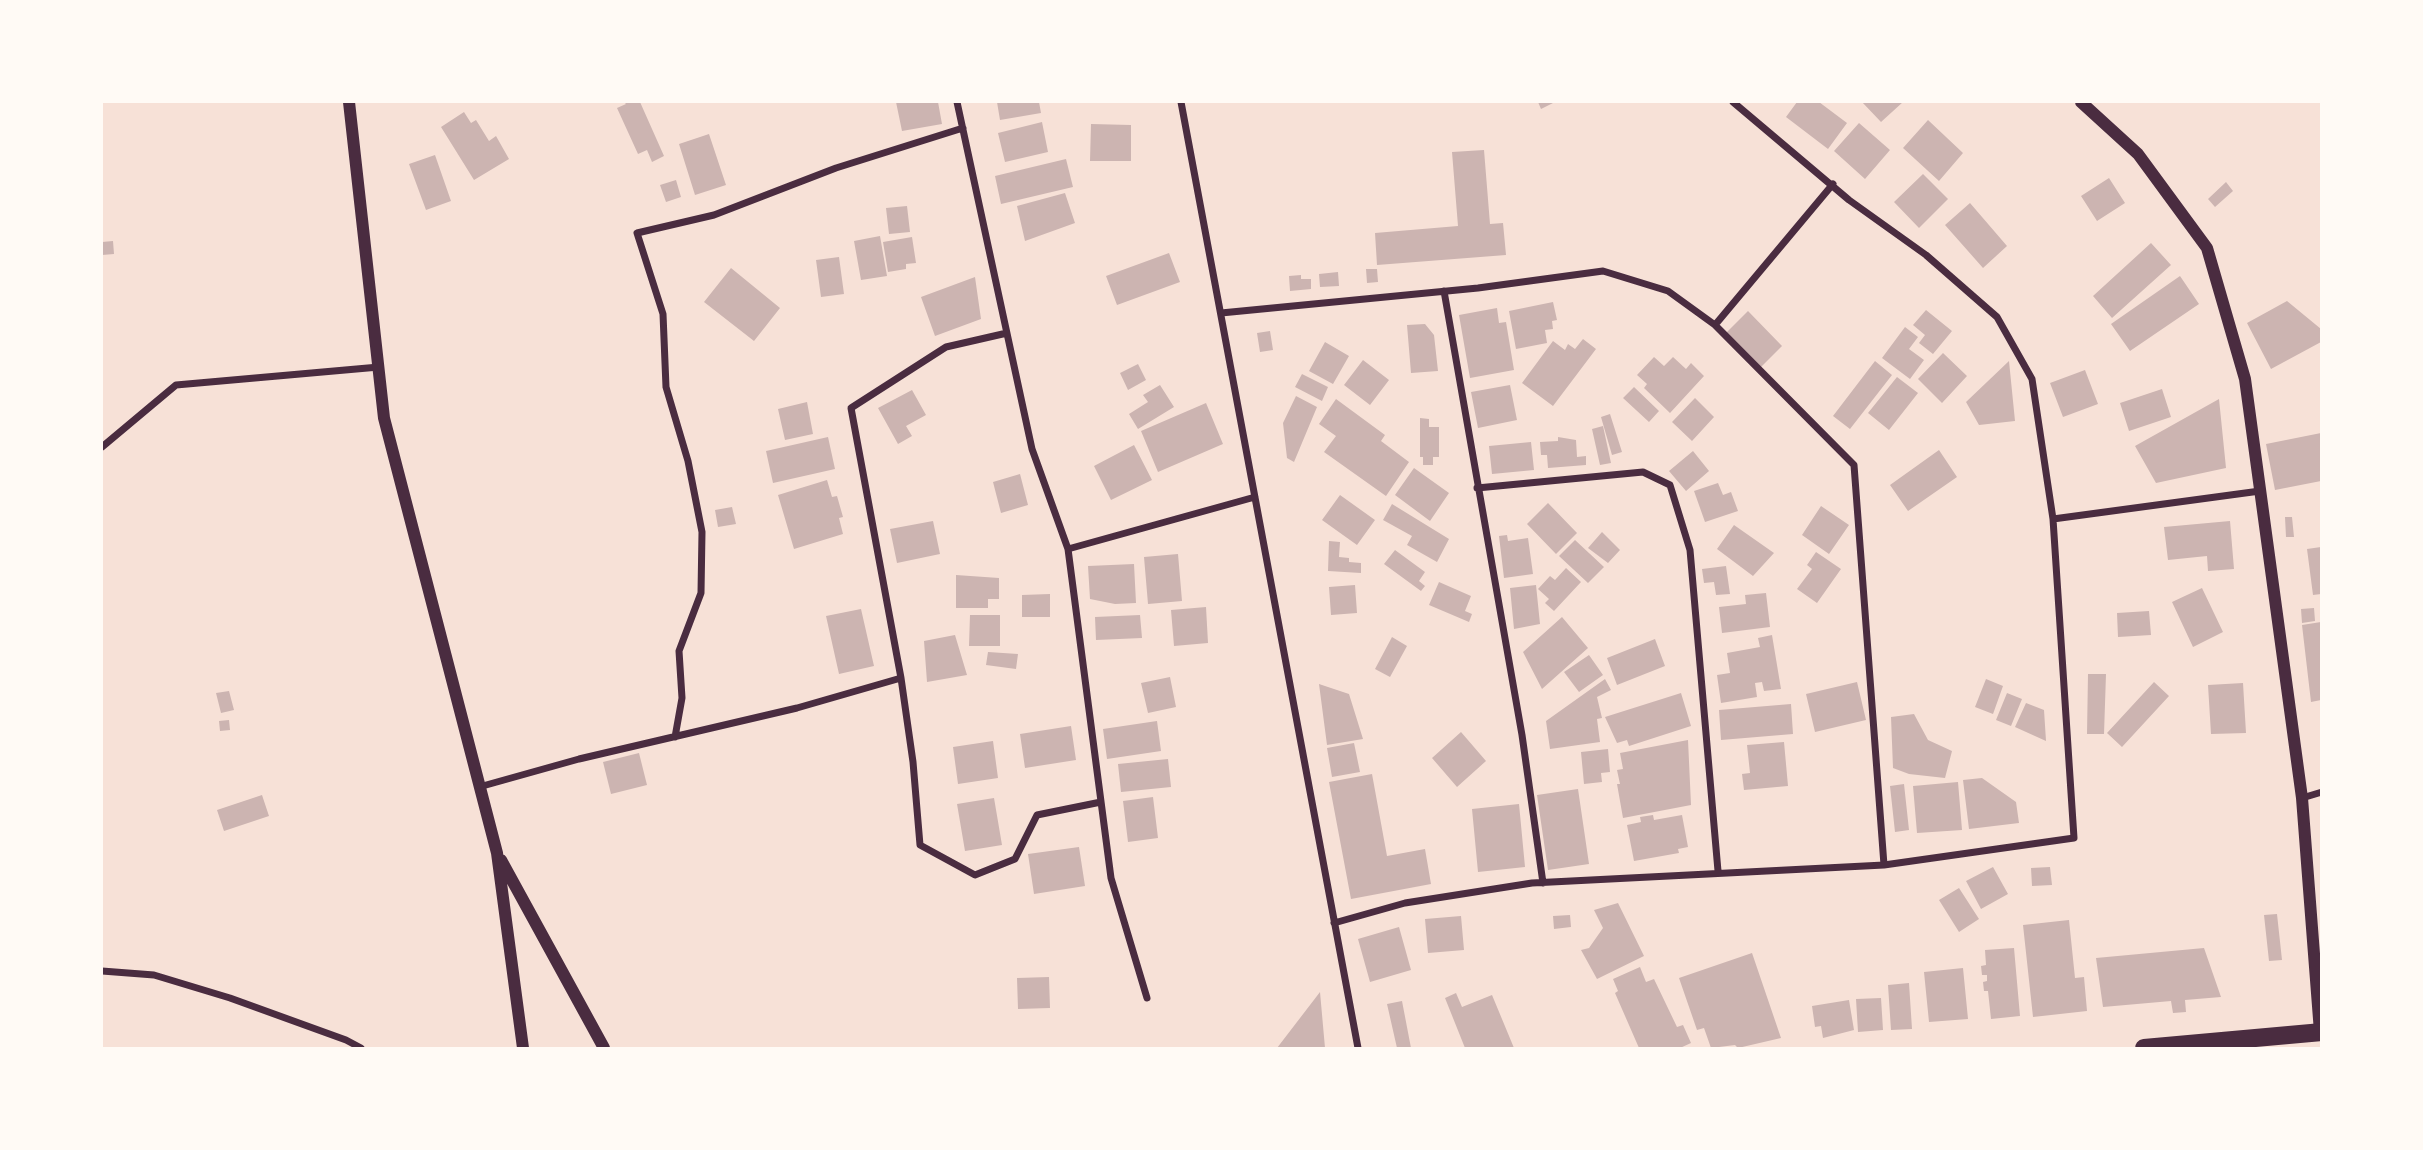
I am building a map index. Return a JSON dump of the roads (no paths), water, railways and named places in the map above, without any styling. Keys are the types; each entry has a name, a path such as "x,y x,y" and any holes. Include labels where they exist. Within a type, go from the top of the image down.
{"main road":[{"path":"2144,1048 2321,1032"}],"street":[{"path":"349,102 384,418 497,853 523,1048"},
{"path":"957,102 1031,449 1068,549 1111,878 1147,998"},
{"path":"1181,102 1358,1048"},
{"path":"1334,923 1405,903 1543,883 1884,865 2074,838 2053,519 2032,379 1997,317 1926,255 1849,200 1732,102"},
{"path":"2081,102 2138,154 2207,248 2245,379 2302,798 2321,1032"},
{"path":"675,737 682,698 679,651 701,593 702,532 688,461 666,387 663,314 637,233 714,215 836,168 962,128"},
{"path":"1715,325 1833,184"},
{"path":"1221,313 1444,291 1603,271 1668,291 1715,325 1854,465 1884,865"},
{"path":"1444,291 1522,735 1543,883"},
{"path":"1007,333 946,347 851,408 901,678 914,762 920,845 975,876 1015,859 1037,814 1101,802"},
{"path":"102,447 176,385 380,367"},
{"path":"1477,488 1643,472 1671,485 1690,550 1718,872"},
{"path":"2053,519 2260,491"},
{"path":"1068,549 1255,497"},
{"path":"478,787 797,708 901,678"},
{"path":"2302,798 2322,792"},
{"path":"497,853 604,1048"},
{"path":"102,971 153,975 230,998 346,1040 361,1048"}]}
